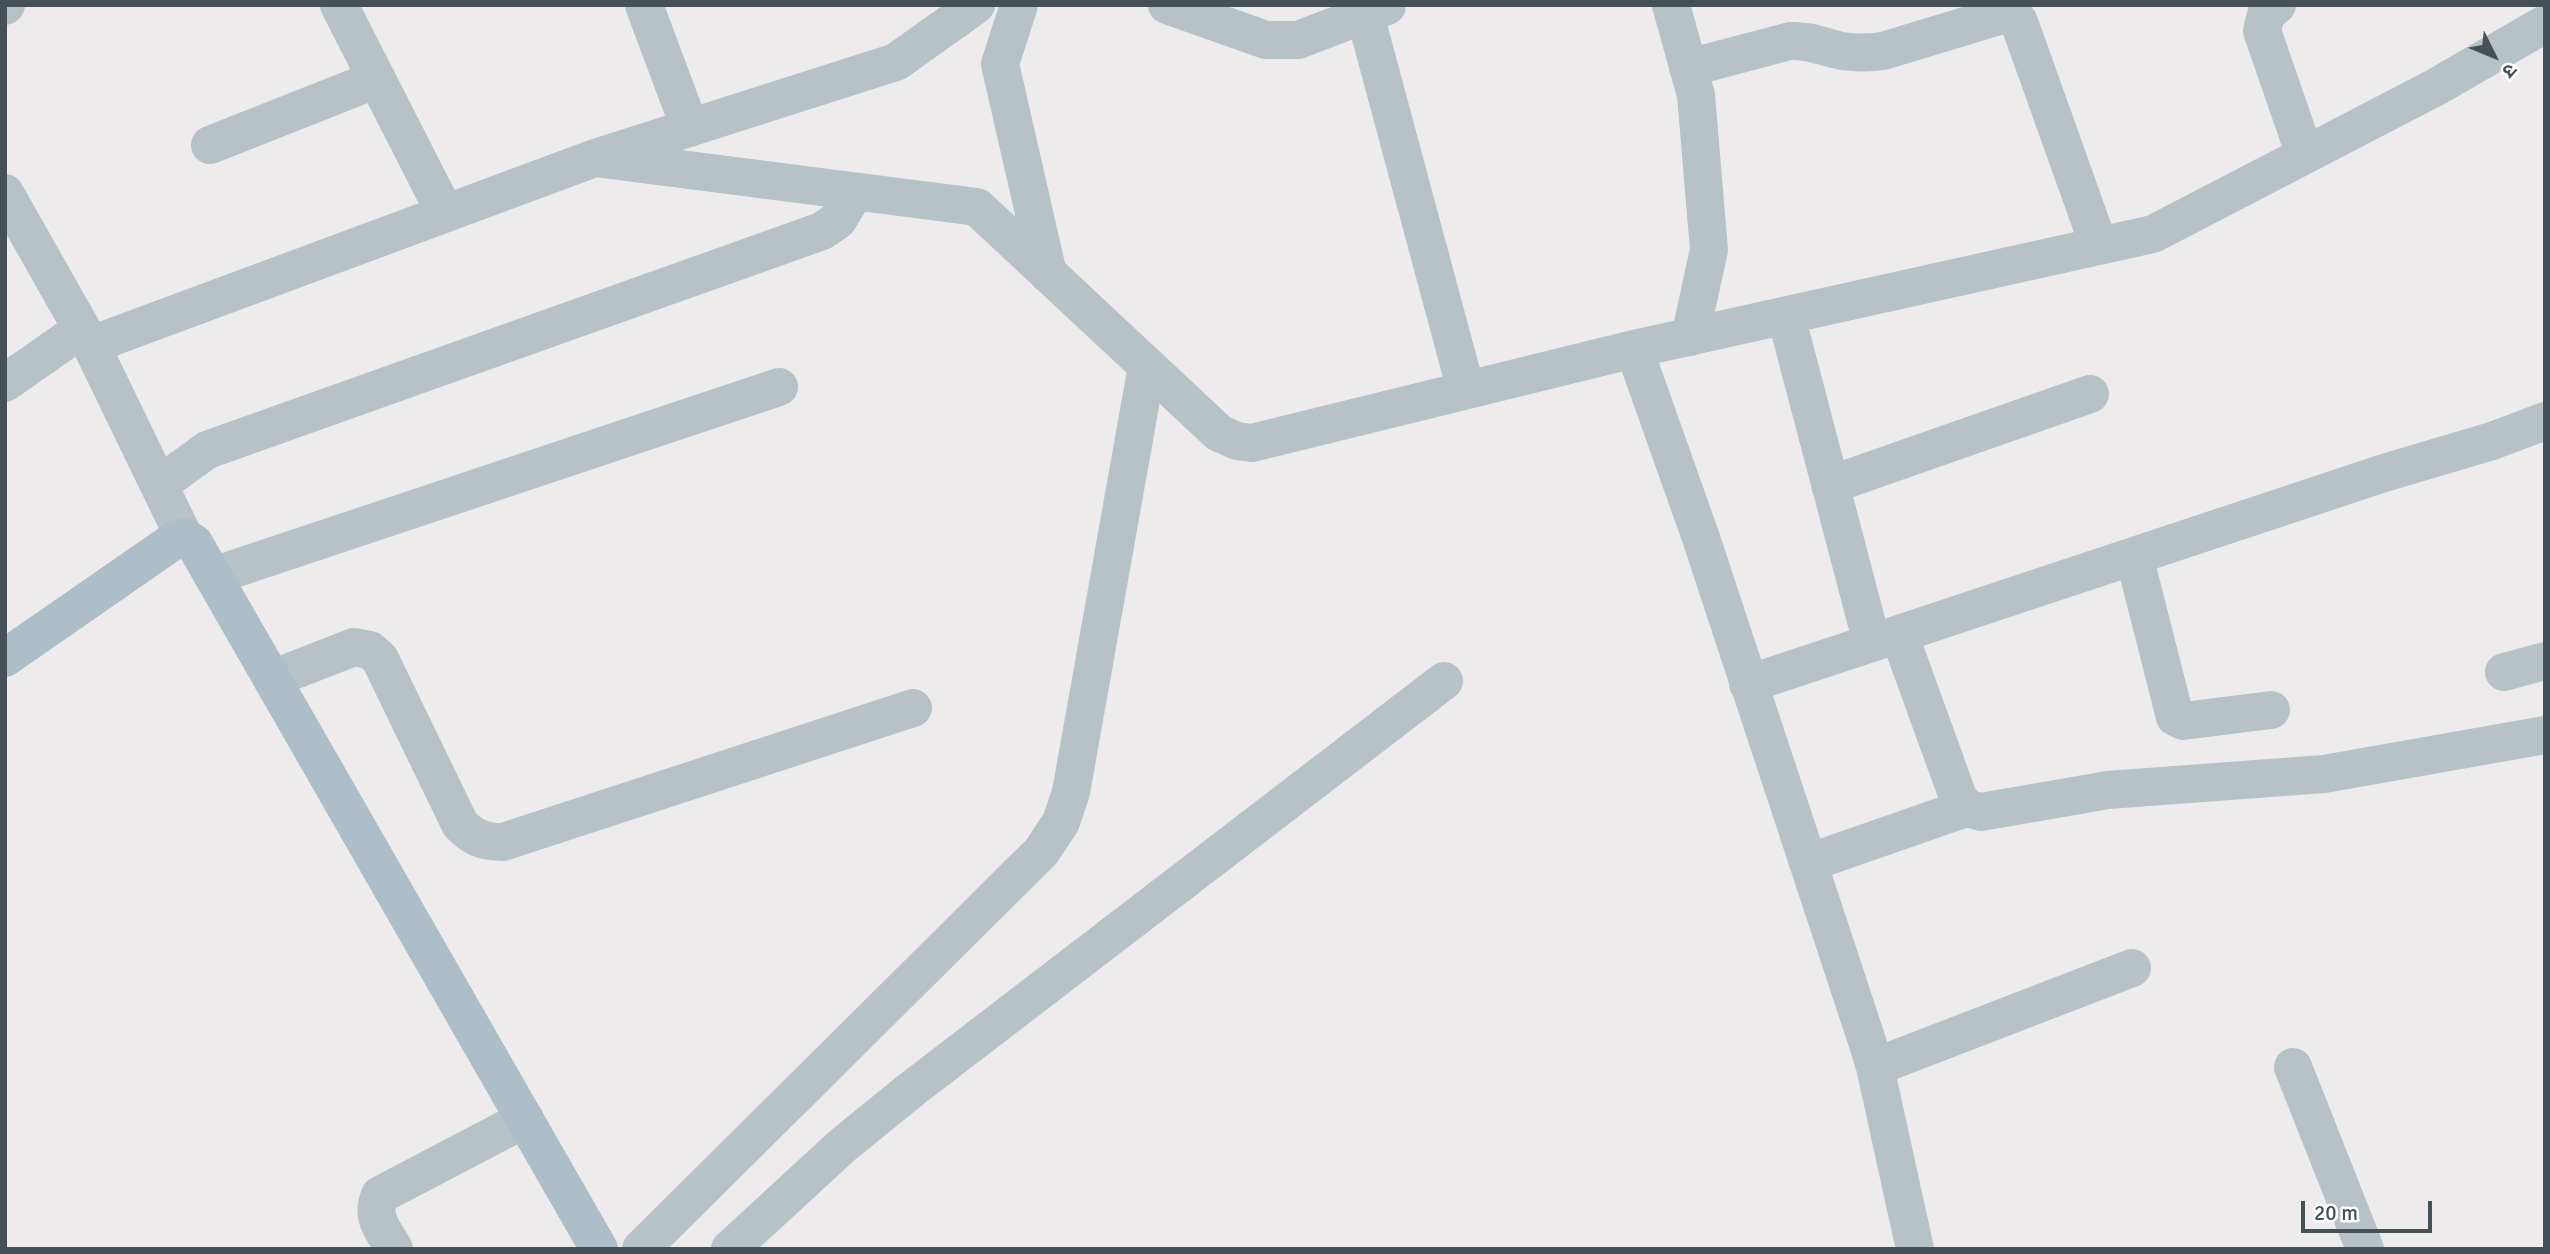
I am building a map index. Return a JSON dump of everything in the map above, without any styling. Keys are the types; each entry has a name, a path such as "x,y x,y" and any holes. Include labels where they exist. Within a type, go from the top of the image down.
{"main road":[{"path":"5,658 175,540 184,537 194,543 599,1249"}],"street":[{"path":"338,5 446,213"},
{"path":"644,5 690,128"},
{"path":"5,383 87,337 446,213 595,158 896,62 976,5"},
{"path":"1019,5 1000,64 1048,274"},
{"path":"1167,5 1266,40 1282,42 1298,40 1377,10 1466,390"},
{"path":"1671,5 1696,95 1709,250 1690,337"},
{"path":"2273,6 2262,22 2262,31 2305,155"},
{"path":"1688,68 1790,41 1803,40 1843,51 1883,51 2005,13 2013,14 2019,22 2099,246"},
{"path":"595,158 977,207 1219,433 1237,441 1252,443 1634,349 2153,234 2436,87 2545,24"},
{"path":"210,145 377,79"},
{"path":"159,485 207,450 822,231 838,220 855,192"},
{"path":"5,193 87,337 184,537"},
{"path":"1786,316 1830,485 1885,639 1958,797 1966,808"},
{"path":"1634,349 1701,538 1875,1067 1915,1249"},
{"path":"642,1249 1041,852 1061,822 1071,792 1147,366"},
{"path":"213,576 779,387"},
{"path":"1830,485 2090,394"},
{"path":"1748,684 2545,421"},
{"path":"2134,556 2175,716 2183,721 2271,709"},
{"path":"272,679 354,647 370,650 380,659 460,824 469,835 486,842 503,842 913,708"},
{"path":"2504,672 2545,661"},
{"path":"730,1249 843,1145 912,1088 1444,681"},
{"path":"1808,863 1966,808 1981,812 2119,789 2324,774 2545,735"},
{"path":"1875,1067 2132,968"},
{"path":"2293,1067 2365,1249"},
{"path":"394,1249 376,1218 375,1208 380,1195 525,1119"}]}
